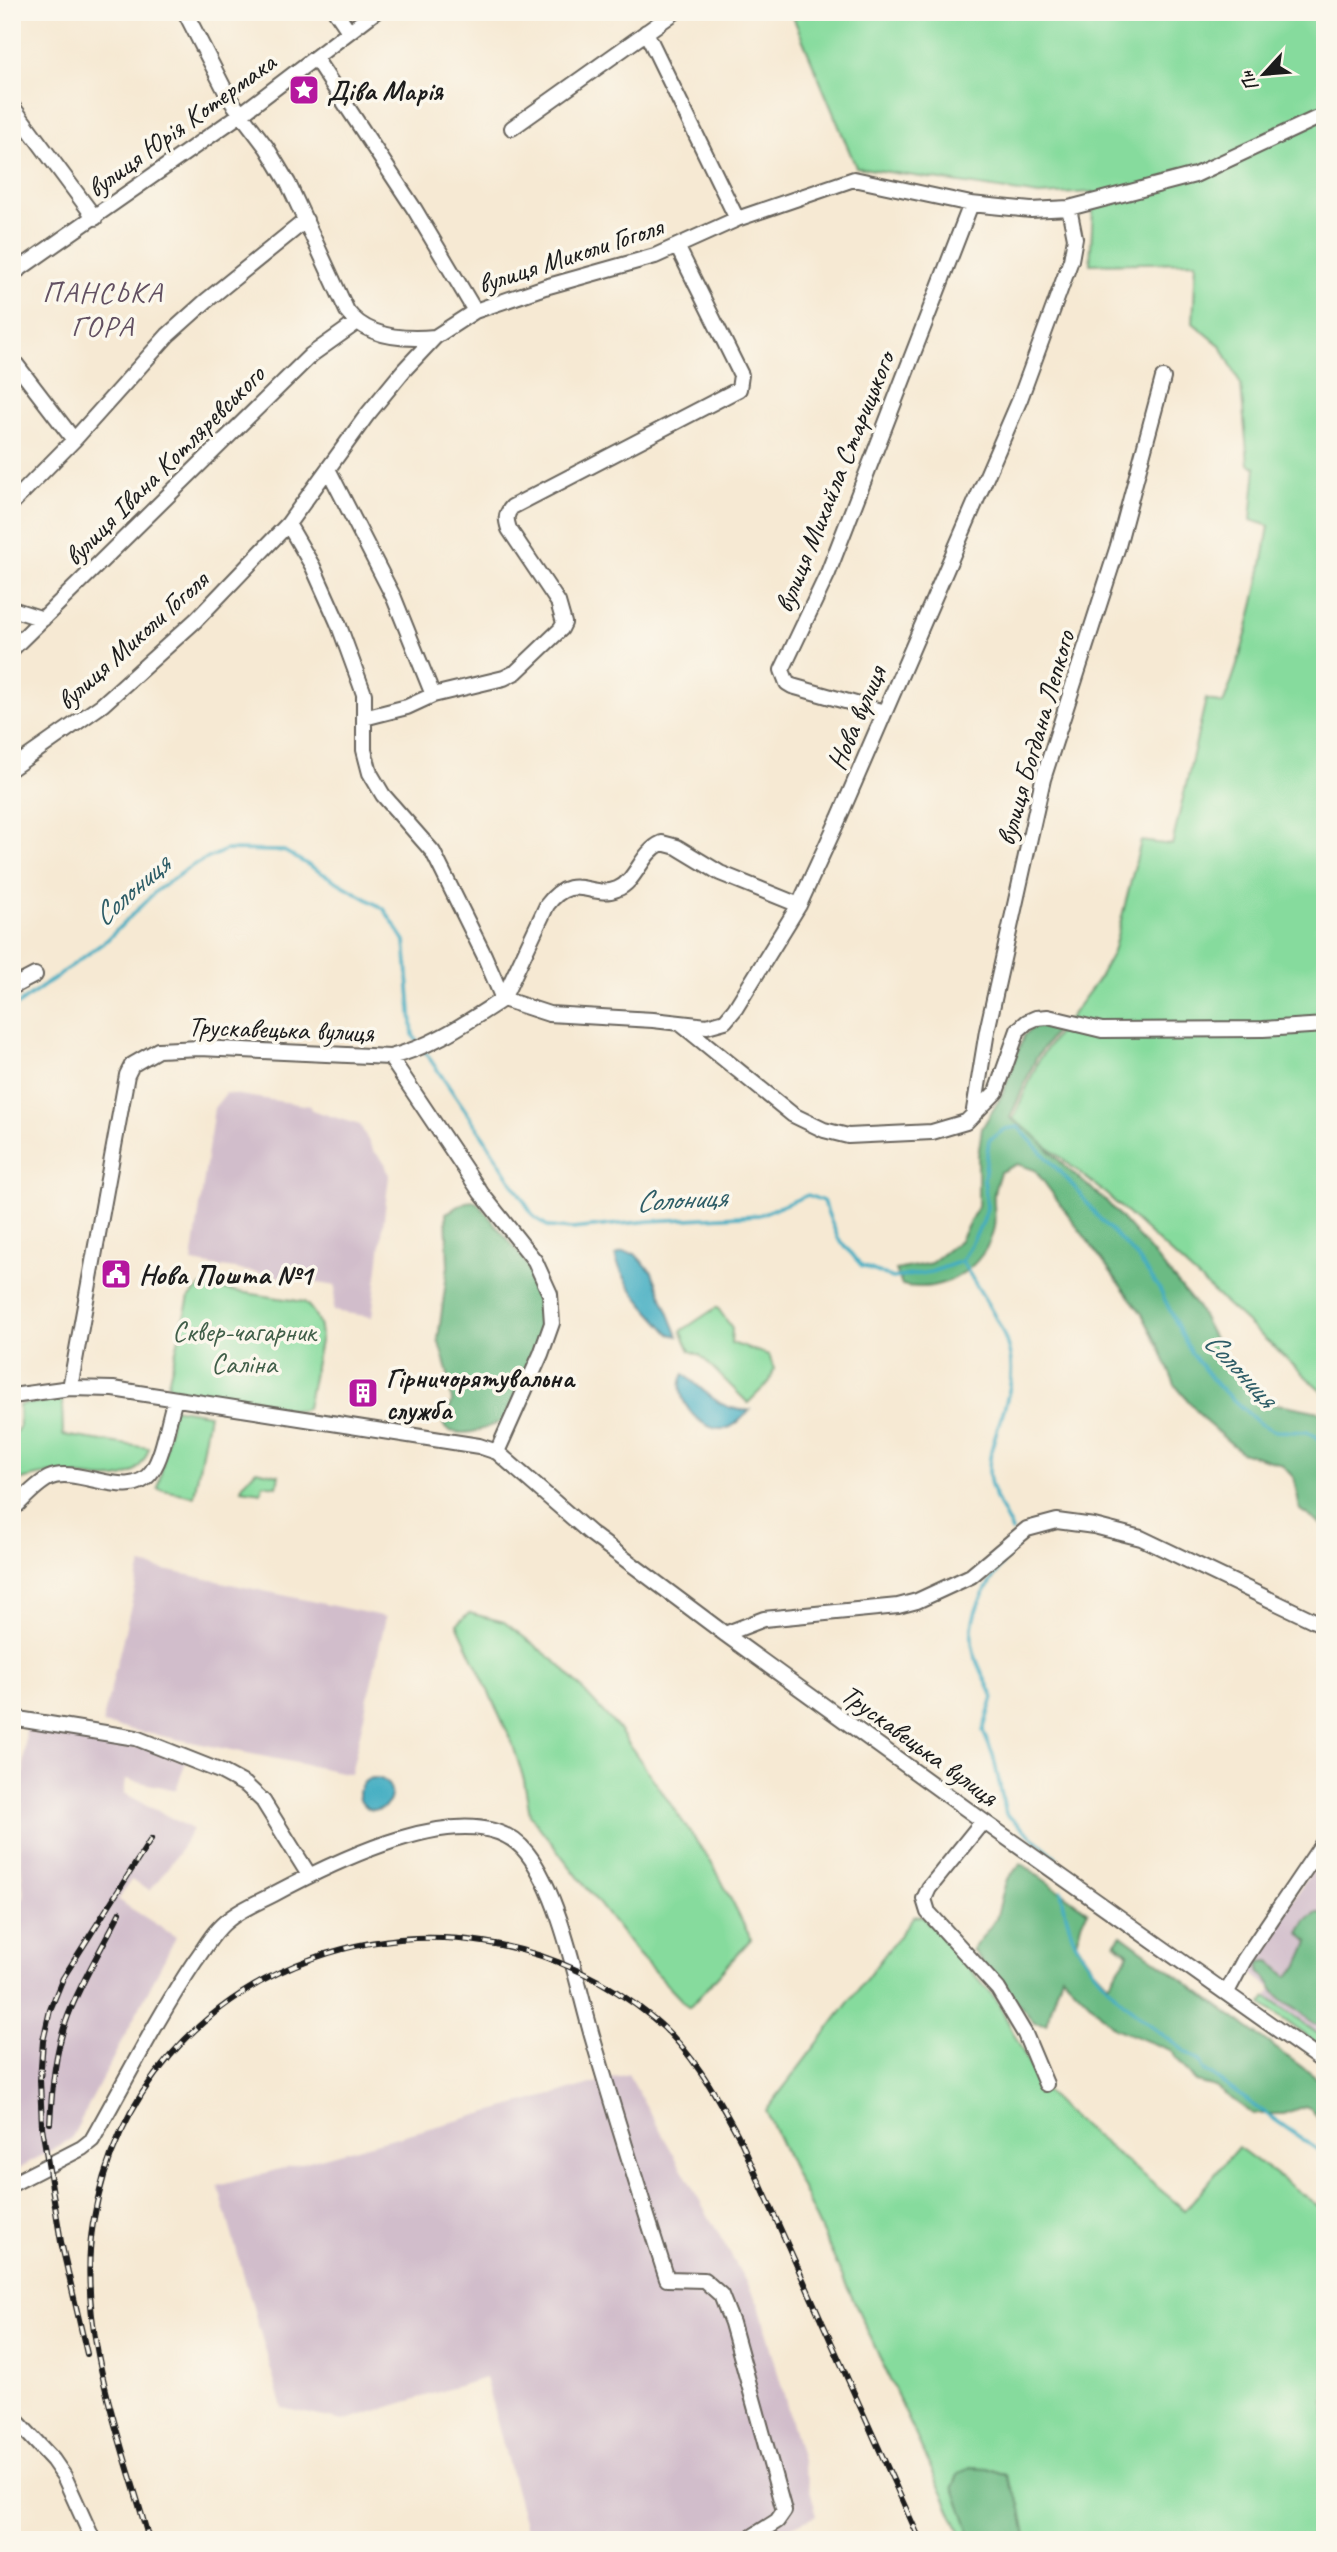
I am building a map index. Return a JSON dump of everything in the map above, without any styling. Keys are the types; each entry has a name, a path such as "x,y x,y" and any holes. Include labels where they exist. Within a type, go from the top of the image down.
{"street":[{"path":"185,12 229,98 274,160 306,220 347,311 356,323 381,334 435,337"},
{"path":"336,12 349,31"},
{"name":"вулиця Юрія Котермака","path":"12,274 241,114 375,12"},
{"path":"512,128 675,12"},
{"path":"646,32 737,219"},
{"path":"315,58 415,210 475,311"},
{"path":"12,106 95,218"},
{"name":"вулиця Миколи Гоголя","path":"12,768 102,705 196,620 288,524 367,415 435,337 475,311 532,291 655,256 737,219 854,179 971,204 1031,210 1069,208 1195,175 1315,119 1325,117"},
{"name":"вулиця Михайла Старицького","path":"884,712 792,686 787,683 782,670 828,573 971,204"},
{"name":"Нова вулиця","path":"503,999 549,1014 707,1026 725,1021 735,1009 799,905 1029,373 1070,260 1075,238 1069,208"},
{"path":"12,503 74,440 168,335 205,301 306,220"},
{"path":"364,718 407,708 433,695 504,678 516,672 564,623 558,602 509,529 507,513 512,507 739,389 741,375 677,246"},
{"name":"вулиця Івана Котляревського","path":"12,649 311,355 356,323"},
{"path":"12,359 74,440"},
{"name":"вулиця Богдана Лепкого","path":"973,1116 987,1031 1043,779 1118,546 1163,378"},
{"path":"328,469 394,598 433,695"},
{"path":"288,524 313,567 338,623 364,694 364,750 370,773 383,795 433,852 503,999"},
{"path":"12,609 43,619"},
{"path":"390,1057 412,1052 444,1036 503,999 553,896 582,886 603,893 620,888 647,853 662,843 677,847 733,879 799,905"},
{"path":"12,988 35,975"},
{"path":"680,1023 793,1115 824,1130 848,1136 932,1132 955,1127 973,1116 996,1092 1018,1030 1036,1018 1048,1017 1102,1030 1263,1029 1325,1025"},
{"name":"Трускавецька вулиця","path":"70,1388 127,1075 132,1065 158,1050 200,1048 390,1057 481,1193 535,1261 550,1294 552,1323 498,1452"},
{"name":"Трускавецька вулиця","path":"12,1396 70,1388 113,1389 479,1446 498,1452 590,1533 724,1634 1325,2063"},
{"path":"12,1510 50,1477 63,1475 125,1485 150,1474 156,1464 175,1399"},
{"path":"724,1634 764,1619 898,1606 917,1601 971,1576 1027,1529 1058,1521 1094,1526 1141,1538 1325,1626"},
{"path":"12,1718 136,1738 222,1772 246,1785 263,1801 309,1875"},
{"path":"983,1821 929,1888 925,1899 928,1912 998,1989 1025,2034 1046,2084"},
{"path":"12,2184 82,2148 92,2140 181,1983 228,1919 309,1875 422,1831 465,1826 498,1831 526,1851 544,1879 561,1927 617,2121 667,2279 704,2280 721,2295 732,2323 783,2511 777,2521 747,2540"},
{"path":"1227,1992 1244,1960 1325,1840"},
{"path":"12,2416 53,2460 64,2476 93,2540"}],"shaded area":[{"path":"226,1093 311,1106 311,1110 360,1125 373,1150 385,1163 389,1176 372,1317 333,1311 336,1286 192,1262 214,1108"},
{"path":"141,1565 386,1617 351,1774 102,1724"},
{"path":"26,1727 134,1744 186,1761 176,1790 126,1779 124,1793 192,1829 177,1855 150,1891 131,1880 118,1900 176,1937 71,2139 12,2172 12,1898 24,1899 19,1842"},
{"path":"1325,1851 1325,2039 1267,1997 1272,1989 1252,1974 1250,1965"},
{"path":"628,2074 759,2305 817,2515 760,2540 529,2540 485,2378 343,2421 282,2408 218,2186"}],"green space":[{"path":"791,12 1325,12 1325,1394 1106,1194 1013,1119 1039,1059 1097,981 1113,952 1141,841 1172,845 1206,699 1223,704 1245,639 1256,594 1269,526 1251,520 1256,467 1248,464 1241,385 1221,346 1193,323 1196,262 1090,264 1094,192 1039,195 856,167"},
{"path":"1040,1022 1061,1024 1036,1058 1010,1118 1032,1133 1107,1202 1156,1257 1198,1308 1222,1354 1259,1403 1325,1413 1325,1527 1300,1510 1294,1478 1281,1464 1241,1452 1206,1422 1175,1385 1142,1314 1035,1170 1017,1164 1000,1172 994,1194 994,1227 982,1255 972,1266 947,1282 917,1287 902,1285 896,1270 931,1263 960,1240 978,1206 978,1156 982,1128 1003,1093 1024,1035"},
{"path":"474,1201 506,1237 533,1274 543,1297 544,1311 532,1360 504,1420 475,1431 461,1433 446,1429 443,1424 452,1402 449,1378 438,1339 448,1266 446,1213 466,1202"},
{"name":"Сквер-чагарник Саліна","path":"201,1286 304,1302 311,1309 318,1321 321,1336 307,1408 301,1411 170,1388 168,1383 189,1297"},
{"path":"717,1307 732,1328 731,1343 769,1355 774,1369 770,1381 748,1403 700,1355 690,1351 681,1331"},
{"path":"62,1399 63,1435 149,1448 142,1463 133,1472 108,1479 50,1474 12,1482 12,1437 20,1426 19,1405"},
{"path":"173,1408 209,1414 194,1496 158,1489"},
{"path":"256,1470 279,1475 277,1486 263,1484 261,1492 241,1489"},
{"path":"469,1613 504,1622 560,1665 617,1727 715,1868 751,1939 689,2008 638,1954 530,1815 524,1780 512,1742 457,1624"},
{"path":"1021,1863 1088,1912 1082,1921 1076,1942 1093,1968 1108,1984 1129,1954 1115,1943 1121,1935 1325,2084 1325,2125 1305,2106 1283,2114 1253,2114 1215,2087 1196,2082 1170,2050 1114,2028 1062,1975 1046,2024 1034,2022 972,1950 996,1919 1006,1881"},
{"path":"1317,1913 1325,1913 1325,2023 1317,2025 1282,2000 1259,1971 1260,1962 1270,1961 1287,1977 1298,1967 1309,1942 1299,1933 1306,1921"},
{"path":"914,1916 923,1917 997,2000 1039,2084 1065,2111 1185,2210 1238,2147 1325,2211 1325,2540 964,2540 766,2111"},
{"path":"1267,1997 1325,2039 1325,2049 1262,2004"},
{"path":"970,2467 988,2468 1006,2475 1020,2504 1027,2540 973,2540 953,2486 958,2475"}],"water":[{"path":"623,1252 635,1254 652,1272 678,1336 670,1334 631,1288 615,1255"},
{"path":"684,1374 722,1404 730,1408 750,1410 731,1427 714,1428 705,1424 696,1418 684,1401 681,1382"},
{"path":"375,1778 386,1783 391,1794 386,1805 375,1810 364,1805 359,1794 364,1783"}],"waterway":[{"name":"Солониця","path":"12,1009 107,940 157,890 193,865 226,850 284,851 384,909 405,941 413,1035 418,1043"},
{"name":"Солониця","path":"423,1049 483,1136 534,1217 549,1227 572,1229 650,1221 759,1215 808,1195 823,1201 838,1238 862,1266 893,1278 931,1272 962,1261 983,1222 987,1207 984,1178 989,1140 1005,1129 1018,1127 1137,1257 1160,1290 1191,1353 1218,1386 1260,1424 1275,1431 1307,1432 1317,1437 1325,1448"},
{"path":"962,1261 997,1320 1010,1356 1010,1385 993,1442 989,1471 994,1494 1012,1531"},
{"path":"1012,1549 981,1598 972,1624 974,1652 993,1697 983,1731 993,1755 1006,1814 1056,1857"},
{"path":"1061,1891 1068,1924 1076,1943 1087,1961 1115,1994 1200,2062 1203,2069 1325,2155"}],"railway":[{"path":"87,2354 61,2242 42,2127 40,2080 43,2041 50,2010 63,1978 151,1839"},
{"path":"50,2123 55,2069 68,2016 120,1912"},
{"path":"149,2540 104,2383 91,2303 89,2263 93,2223 121,2131 170,2056 235,1998 313,1958 397,1940 485,1942 572,1968 653,2018 680,2044 712,2090 740,2139 920,2540"}],"place":[{"name":"Діва Марія","path":"304,90"},
{"name":"Нова Пошта №1","path":"116,1274"},
{"name":"Гірничорятувальна служба","path":"363,1393"}],"district":[{"name":"ПАНСЬКА ГОРА","path":"103,309"}]}
